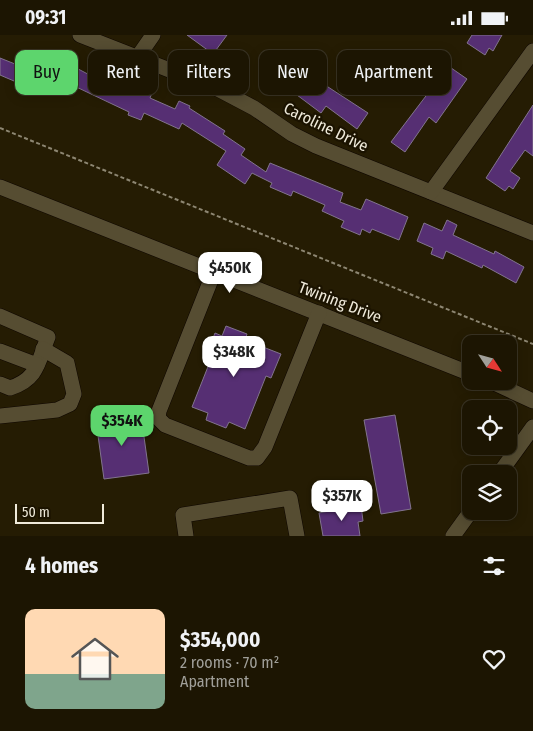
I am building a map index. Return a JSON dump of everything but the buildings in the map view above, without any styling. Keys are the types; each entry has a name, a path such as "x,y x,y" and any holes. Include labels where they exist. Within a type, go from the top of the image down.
{"street":[{"name":"Caroline Drive","path":"80,35 117,50"},
{"path":"143,50 153,35"},
{"path":"431,192 533,51"},
{"name":"Caroline Drive","path":"158,66 218,89 300,138 533,233"},
{"name":"Twining Drive","path":"0,187 462,369"},
{"path":"214,272 159,411 158,418 166,425 249,459 257,458 265,447 318,313"},
{"path":"0,316 48,337 29,380 3,387"},
{"path":"0,416 57,410 70,404 74,394 68,363 43,349"},
{"path":"0,351 37,365"},
{"path":"509,390 533,401"},
{"path":"506,465 533,427"},
{"path":"186,536 183,515 290,498 293,536"},
{"path":"453,536 465,520"}],"path":[{"path":"0,128 533,344"}]}
